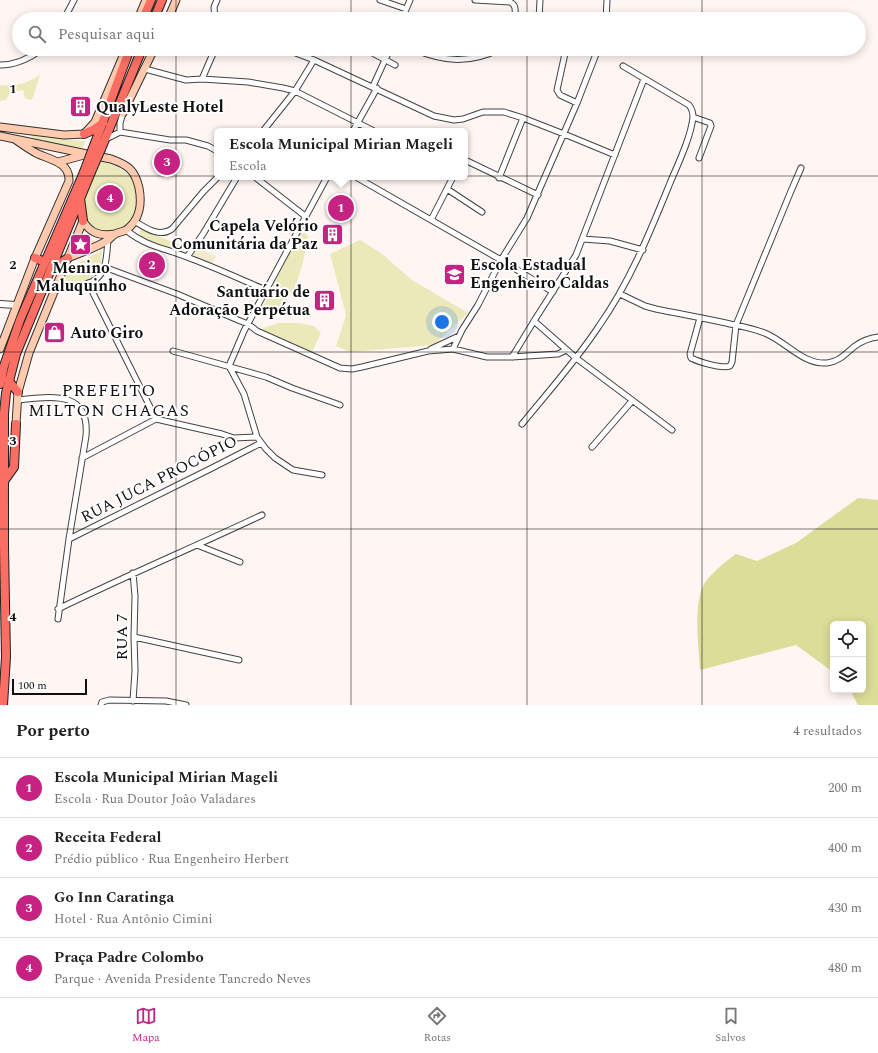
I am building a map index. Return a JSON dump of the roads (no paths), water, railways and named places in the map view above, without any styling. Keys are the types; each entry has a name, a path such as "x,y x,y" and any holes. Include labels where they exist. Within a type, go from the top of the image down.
{"highway":[{"path":"146,12 151,0"},
{"path":"157,12 162,0"},
{"path":"99,146 103,122 117,80 127,56"},
{"path":"3,705 6,657 2,429 8,380 45,262 114,116 139,56"},
{"path":"114,116 123,113"},
{"path":"84,134 93,130 103,122"},
{"path":"0,384 11,343 50,269 80,197 87,172"},
{"path":"80,197 83,221"},
{"path":"35,258 45,262"},
{"path":"50,269 68,258"},
{"path":"8,380 18,396"},
{"path":"2,429 10,428 16,424"},
{"path":"4,481 14,467 16,424"},
{"path":"0,599 2,660 0,687"}],"main road":[{"path":"141,12 146,0"},
{"path":"171,12 176,0"},
{"path":"0,127 64,135 84,134 95,122 123,56"},
{"path":"123,113 151,56"},
{"path":"31,131 32,142"},
{"path":"0,136 111,159 128,166 137,178 139,190 140,209 134,221 126,230 115,234 104,235 90,230 83,221"},
{"path":"14,139 38,154 59,161 86,154"},
{"path":"0,349 35,258 69,181 67,170 52,154 60,149"},
{"path":"59,161 66,152 60,149"},
{"path":"16,424 18,396 29,353 83,221"},
{"path":"68,258 108,240 115,234"}],"street":[{"path":"68,12 74,0"},
{"path":"214,12 214,7 217,0"},
{"path":"380,0 406,9"},
{"path":"405,12 410,0"},
{"path":"475,0 510,2 514,4 514,12"},
{"path":"539,12 540,0"},
{"path":"606,12 607,0"},
{"path":"0,65 13,64 31,56"},
{"path":"202,79 212,56"},
{"path":"303,56 375,87 425,112 445,119 463,119 483,112 504,112 523,118 616,155"},
{"path":"378,56 395,65"},
{"path":"354,128 375,87 387,56"},
{"path":"431,56 458,60 483,56"},
{"path":"565,56 562,72 557,85 557,91 560,95 578,103"},
{"path":"453,349 501,260 527,218 578,103 595,56"},
{"path":"265,128 295,91 314,60"},
{"path":"522,424 576,358 600,326 620,294 643,250 683,152 693,117 689,105 644,80 623,66"},
{"path":"145,69 181,79 248,82 295,91 368,128"},
{"path":"512,357 576,255 644,80"},
{"path":"120,132 120,123 123,113"},
{"path":"693,117 707,121 711,126 699,158"},
{"path":"499,178 523,118"},
{"path":"99,146 111,136 120,132 170,140 186,140 208,146 214,149"},
{"path":"468,162 499,178 538,195"},
{"path":"700,318 691,356 695,360 722,367 730,366 732,362 736,325 801,168"},
{"path":"134,221 157,233 167,232 172,229 215,180"},
{"path":"187,257 203,234 234,180"},
{"path":"259,180 305,216"},
{"path":"229,366 248,324 325,180"},
{"path":"361,180 501,260 553,292"},
{"path":"432,220 452,180"},
{"path":"447,189 482,212"},
{"path":"126,230 136,238 150,245 187,257 266,290"},
{"path":"583,239 610,241 643,250"},
{"path":"58,283 73,286 88,283 98,276 104,267 108,240"},
{"path":"104,267 177,294 248,324 257,331 340,368 352,369 428,351 453,349 487,357 558,354 566,350"},
{"path":"88,283 156,419"},
{"path":"620,294 645,306 736,325 768,335 802,356 818,363 838,360 866,340 878,337"},
{"path":"0,304 16,305"},
{"path":"534,321 576,358 672,430"},
{"path":"428,351 459,336"},
{"path":"173,351 266,377 292,388 340,404"},
{"path":"229,366 244,394 257,437 261,443 275,458 293,470 322,475"},
{"path":"18,396 54,396 70,400 82,410 87,427 58,608 58,619"},
{"path":"592,447 632,401"},
{"path":"82,458 156,419 234,438 257,437"},
{"name":"RUA JUCA PROCÓPIO","path":"69,539 261,443"},
{"path":"58,608 262,515"},
{"path":"197,545 240,562"},
{"name":"RUA 7","path":"133,573 135,596 135,671 133,701"},
{"path":"134,637 239,660"},
{"path":"102,703 109,700 166,701 186,705"}],"place":[{"name":"QualyLeste Hotel","path":"80,107"},
{"name":"Go Inn Caratinga","path":"167,162"},
{"name":"Praça Padre Colombo","path":"110,198"},
{"name":"Escola Municipal Mirian Mageli","path":"341,208"},
{"name":"Capela Velório Comunitária da Paz","path":"333,235"},
{"name":"Menino Maluquinho","path":"81,244"},
{"name":"Receita Federal","path":"152,265"},
{"name":"Escola Estadual Engenheiro Caldas","path":"455,274"},
{"name":"Santuário de Adoração Perpétua","path":"325,301"},
{"name":"Auto Giro","path":"55,333"}],"district":[{"name":"PREFEITO MILTON CHAGAS","path":"109,401"}]}
